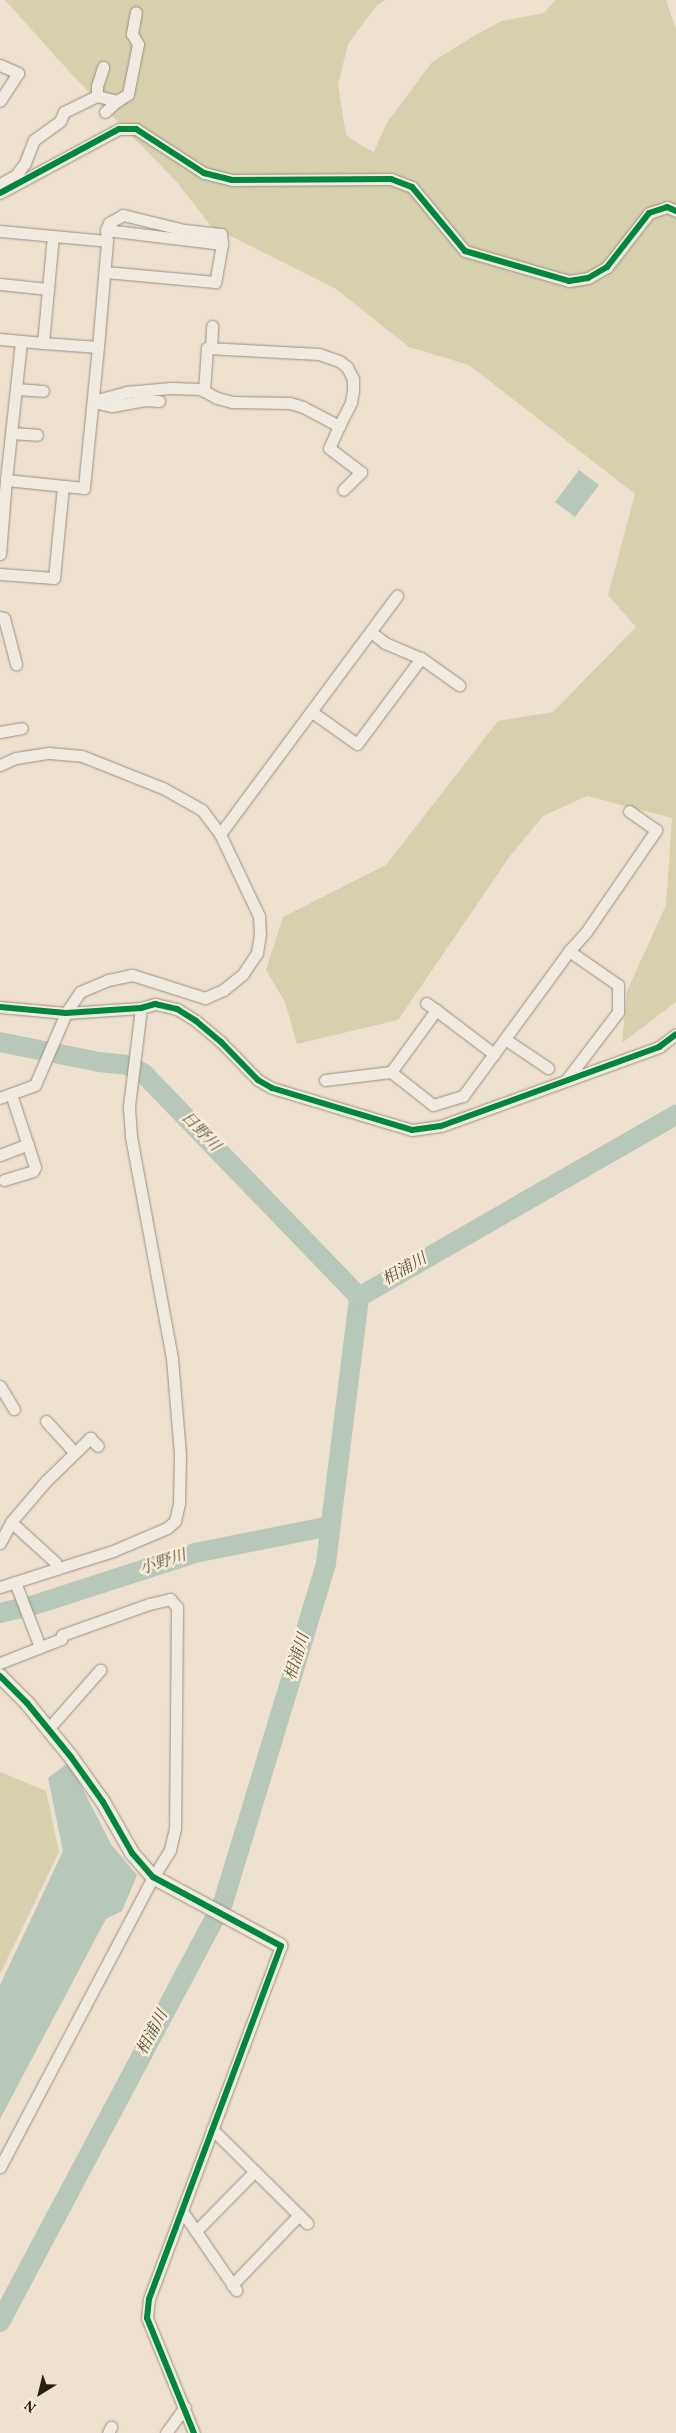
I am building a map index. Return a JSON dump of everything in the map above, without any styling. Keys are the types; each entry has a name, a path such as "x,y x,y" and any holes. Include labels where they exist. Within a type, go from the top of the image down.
{"street":[{"path":"105,112 128,94 138,44 132,34 136,12"},
{"path":"0,65 18,73 0,101"},
{"path":"97,96 97,86 103,68"},
{"path":"0,184 16,175 25,163 34,140 60,121 64,112 97,96 117,101"},
{"path":"0,193 119,129 136,129 204,173 232,180 392,179 412,187 465,251 569,281 588,278 607,267 649,213 666,207 676,211"},
{"path":"6,480 84,488 105,272 106,236 109,223 123,215 184,230 221,234 222,244 215,282 105,272"},
{"path":"0,231 53,236 106,236 222,244"},
{"path":"43,343 53,236"},
{"path":"0,284 48,289"},
{"path":"211,348 212,326"},
{"path":"0,339 98,347"},
{"path":"0,554 6,480 4,463 11,433 21,341"},
{"path":"204,391 207,348 319,354 339,361 347,367 353,379 354,391 329,448 361,472 343,490"},
{"path":"93,401 135,391 171,388 200,389 232,402 290,403 303,407 339,426"},
{"path":"16,389 43,391"},
{"path":"93,401 112,406 145,400 158,401"},
{"path":"11,433 38,435"},
{"path":"0,574 54,578 62,486"},
{"path":"220,834 396,596"},
{"path":"0,617 4,618 16,664"},
{"path":"371,632 385,643 421,658 459,685"},
{"path":"312,712 357,744 421,658"},
{"path":"0,732 22,728"},
{"path":"0,765 16,758 48,753 82,756 163,788 202,810 220,834 259,916 260,934 257,953 243,974 223,990 205,998 132,975 108,980 80,992 64,1018 35,1086 5,1096 28,1144 35,1167 33,1171 4,1180"},
{"path":"325,1080 391,1072 433,1105 463,1096 586,932 656,830 629,811"},
{"path":"567,1079 618,1012 618,985 570,951"},
{"path":"0,1007 64,1018 141,1008 155,1004 177,1009 196,1021 221,1042 258,1080 272,1088 412,1130 441,1126 659,1047 676,1034"},
{"path":"391,1072 431,1007 494,1054"},
{"path":"0,1587 113,1551 167,1528 175,1521 179,1502 180,1454 172,1358 131,1136 129,1106 141,1008"},
{"path":"505,1039 548,1068"},
{"path":"0,1155 28,1144"},
{"path":"0,1386 14,1409"},
{"path":"46,1421 75,1453"},
{"path":"0,1543 11,1522 46,1481 90,1438 98,1446"},
{"path":"11,1522 55,1562 56,1570"},
{"path":"15,1583 39,1647"},
{"path":"0,1663 61,1638 62,1635 149,1604 170,1599 177,1607 175,1828 170,1850 0,2167"},
{"path":"48,1729 100,1670"},
{"path":"0,1676 71,1757 103,1802 132,1853 156,1879 275,1943 212,2129 149,2299 147,2318 194,2433"},
{"path":"182,2211 234,2287 303,2219 212,2129"},
{"path":"196,2231 255,2171"},
{"path":"166,2433 184,2407"}],"shaded area":[{"path":"5,0 386,0 377,5 348,44 338,85 346,135 374,152 386,124 432,62 477,34 502,21 544,13 555,0 666,0 676,29 676,1002 622,1043 627,991 666,905 672,818 587,796 543,816 510,856 398,1020 297,1044 285,1002 266,970 283,917 386,865 498,721 553,712 636,627 608,595 635,494 469,365 409,347 336,289 211,226 176,181 75,78"},
{"path":"579,470 599,485 575,517 555,502"},
{"path":"69,1762 111,1844 137,1875 122,1911 106,1919 0,2119 0,1985 63,1851 48,1778"},
{"path":"0,1772 46,1791 59,1852 0,1974"}],"waterway":[{"name":"日野川","path":"0,1042 99,1062 127,1065 143,1073 359,1297"},
{"name":"相浦川","path":"0,2322 223,1903 326,1563 359,1297 676,1115"},
{"name":"小野川","path":"0,1613 31,1606 195,1553 330,1526"}],"cycle path":[{"path":"0,193 119,129 136,129 204,173 232,180 391,179 412,187 465,251 569,281 588,278 607,267 649,213 667,207 676,211"},
{"path":"0,1007 66,1013 141,1008 155,1004 177,1009 196,1021 221,1042 258,1080 272,1088 412,1130 441,1126 659,1047 676,1034"},
{"path":"0,1676 27,1703 71,1757 103,1802 132,1853 153,1877 281,1946 149,2299 147,2318 194,2433"}]}
